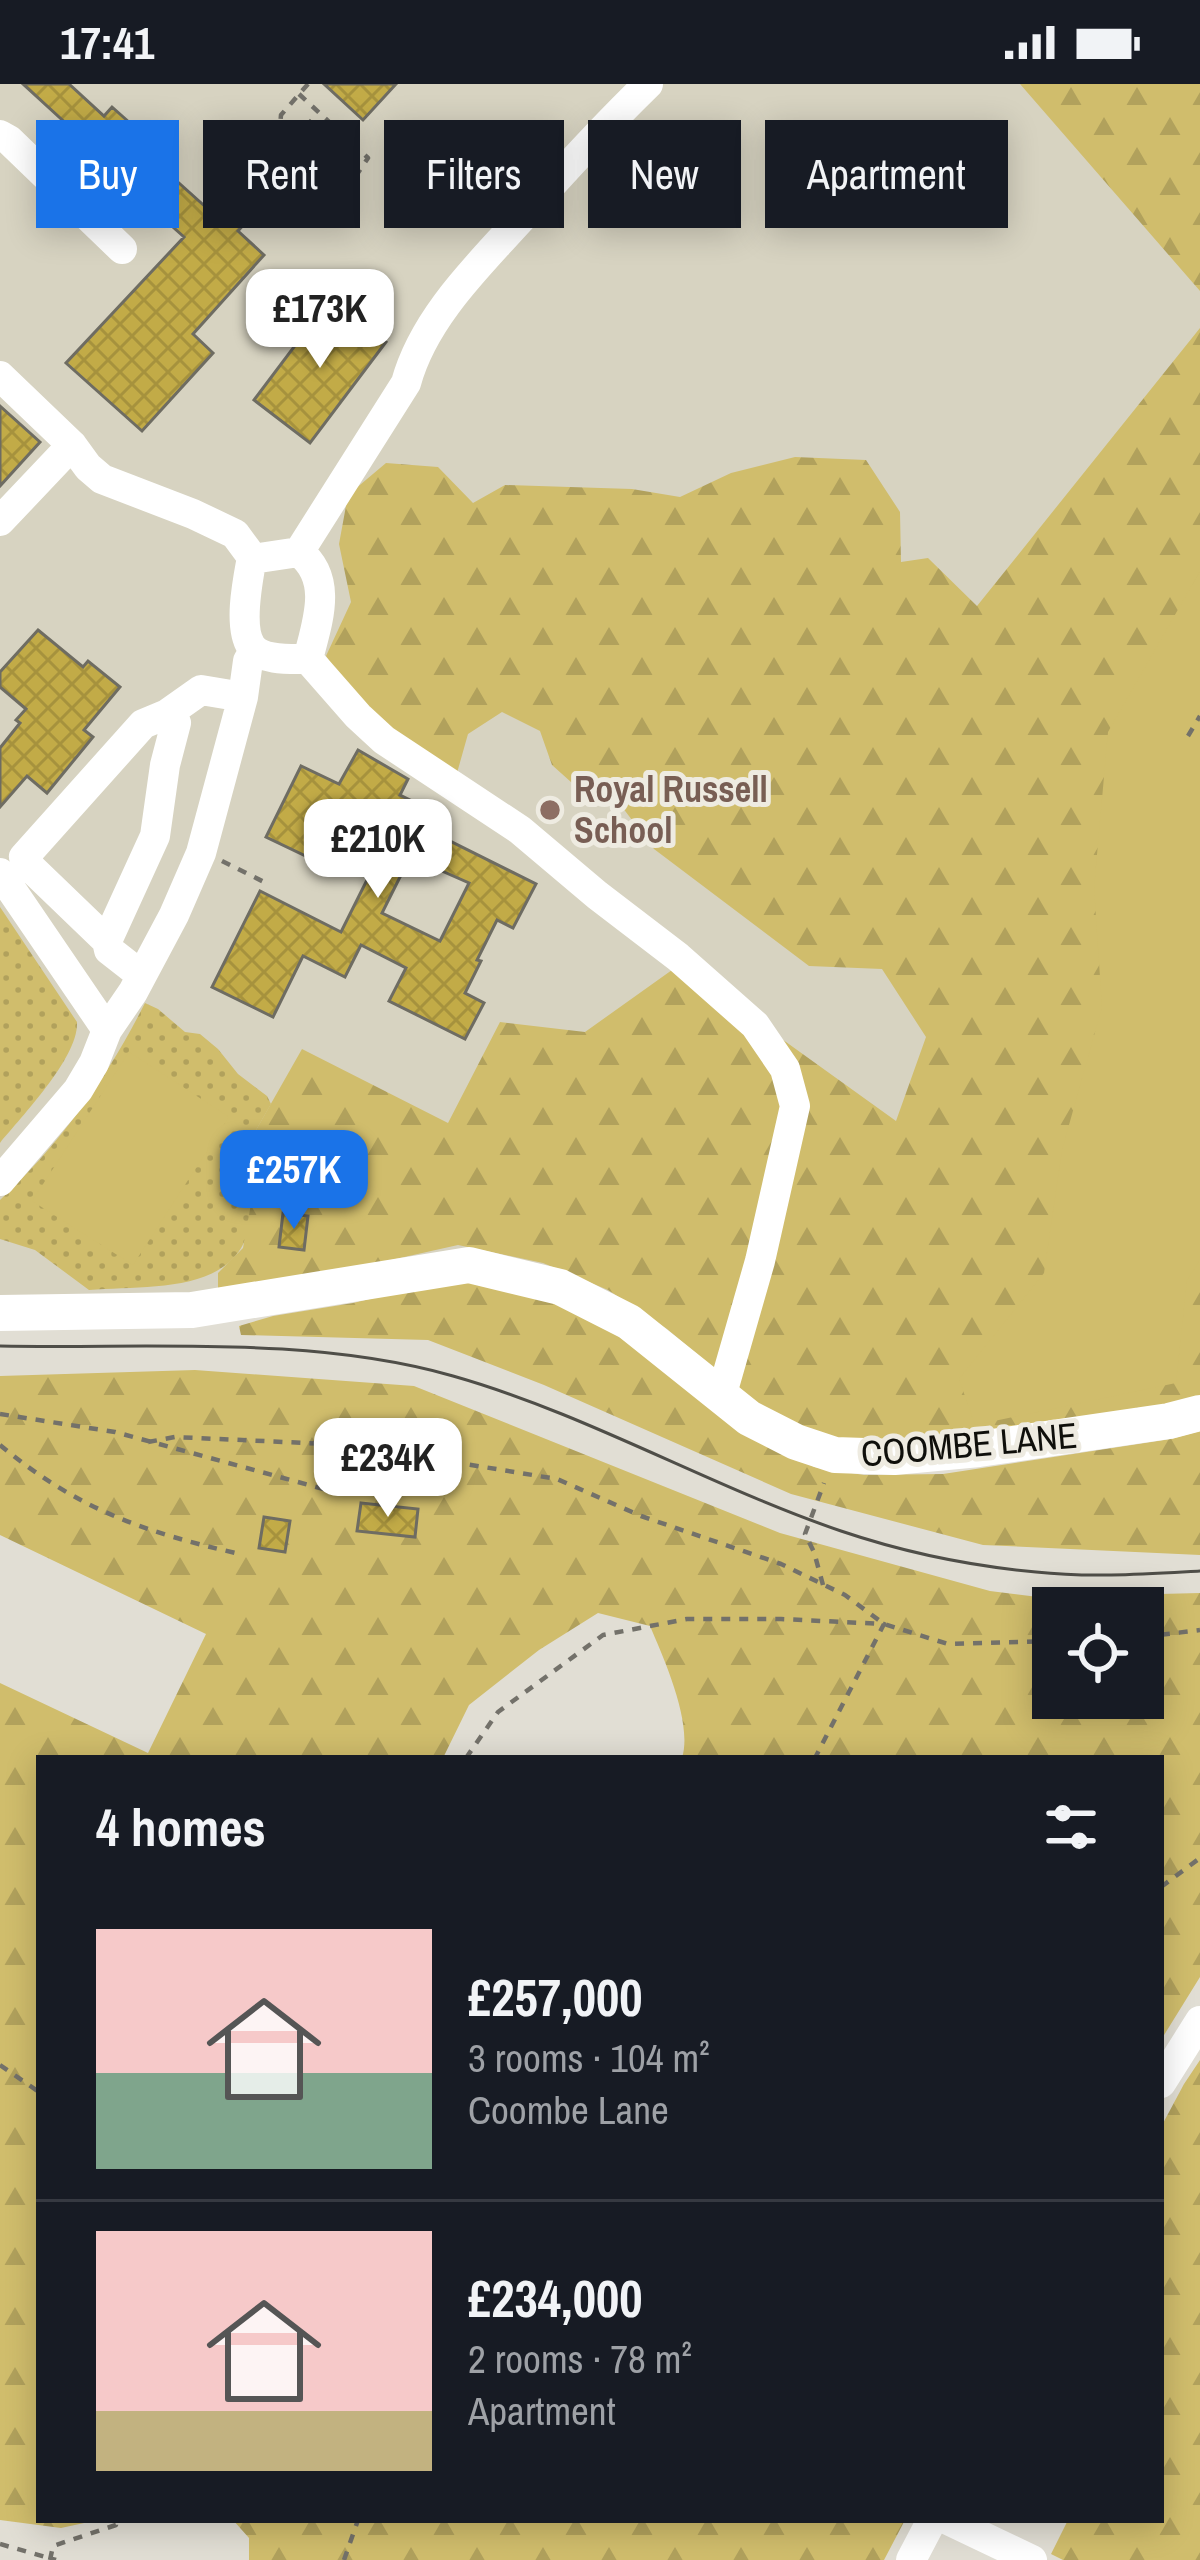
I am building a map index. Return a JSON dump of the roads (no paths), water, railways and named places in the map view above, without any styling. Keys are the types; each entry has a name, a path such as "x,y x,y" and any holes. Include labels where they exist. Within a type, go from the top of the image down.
{"main road":[{"name":"COOMBE LANE","path":"0,1313 192,1310 469,1265 560,1287 629,1322 759,1424 835,1455 894,1457 979,1449 1200,1413"}],"street":[{"path":"299,552 406,383 411,364 440,312 635,88"},
{"path":"0,135 122,249"},
{"path":"0,376 102,479 235,534 252,557 299,552 309,560 322,599 308,659"},
{"path":"0,521 72,446"},
{"path":"252,557 244,599 254,651 308,659 384,740 520,830 679,957 755,1025 785,1069 795,1106 760,1262 721,1397"},
{"path":"0,1180 78,1090 174,915 201,853 254,651"},
{"path":"141,976 109,950 107,940 23,857 142,724 167,714 200,690 243,697"},
{"path":"107,940 154,836 164,765 176,723 167,714"},
{"path":"0,873 107,1030"},
{"path":"1164,2078 1200,2021"},
{"path":"911,2560 930,2523"},
{"path":"954,2523 1032,2560"}],"tram line":[{"path":"0,1346 285,1349 398,1363 453,1376 552,1410 792,1513 888,1545 962,1562 1056,1574 1200,1571"}],"place":[{"name":"Royal Russell School","path":"550,810"}]}
